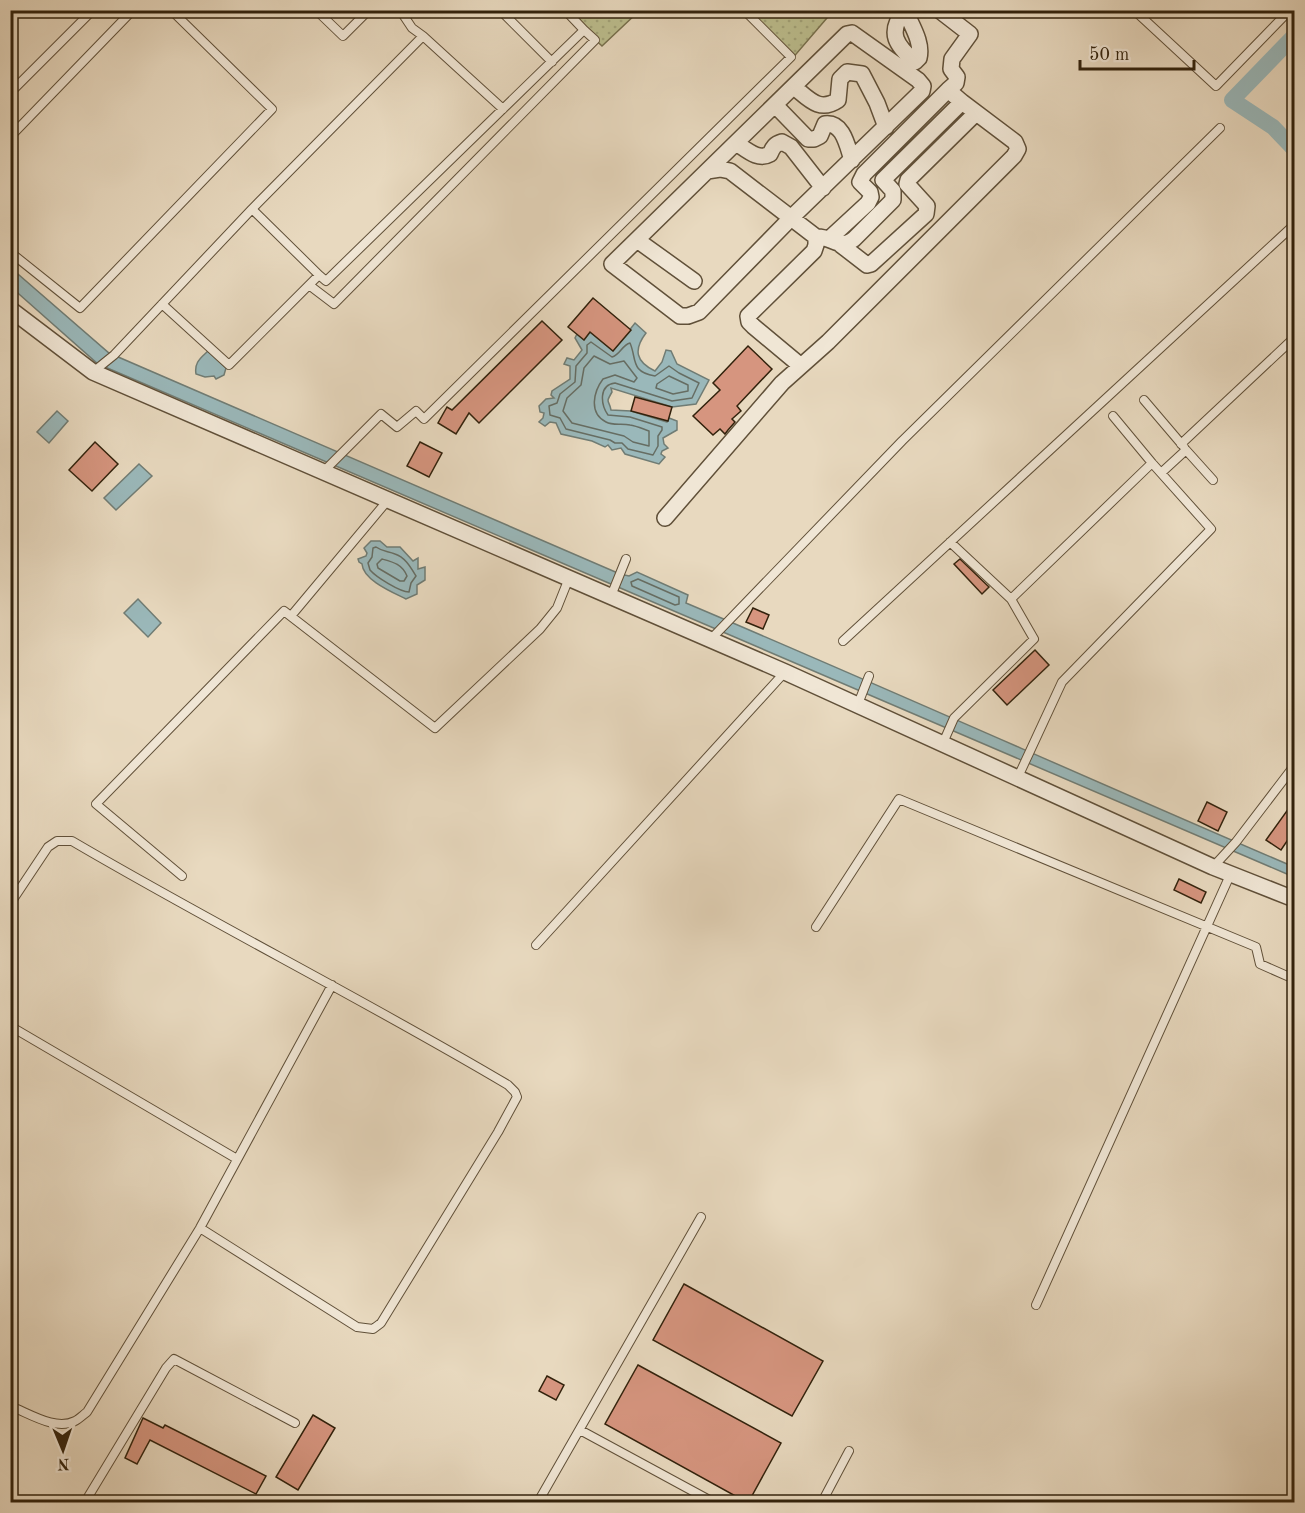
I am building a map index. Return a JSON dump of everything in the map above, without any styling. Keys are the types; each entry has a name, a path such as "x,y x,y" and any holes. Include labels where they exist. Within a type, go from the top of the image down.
{"street":[{"path":"801,366 753,326 748,316 814,251 816,244 829,240 868,203 871,197 870,192 861,182 861,178 956,83 957,77 951,69 952,59 970,34 939,10"},
{"path":"852,33 918,80 923,86 922,91 792,217 699,312 680,316 612,264 794,87 847,34 852,33"},
{"path":"794,87 815,103 824,106 831,105 838,100 840,79 847,72 862,74 886,127"},
{"path":"664,518 782,383 828,342 1014,156 1018,149 1015,142 948,90"},
{"path":"829,240 848,244 893,200 894,191 883,180 962,102"},
{"path":"775,105 808,139 820,136 825,124 837,126 843,134 852,160"},
{"path":"707,171 720,169 730,171 792,217 867,265 871,264 927,214 927,206 907,184 976,113"},
{"path":"733,146 765,157 770,154 777,143 782,142 791,147 823,188"},
{"path":"730,171 727,160 733,146"},
{"path":"637,240 694,281"},
{"path":"10,309 97,369 328,468 388,500 569,578 613,591 716,635 785,672 860,698 946,736 1018,777 1213,867 1294,899"}],"lane":[{"path":"10,93 93,10"},
{"path":"10,137 133,10"},
{"path":"10,252 81,308 272,109 171,10"},
{"path":"316,10 343,36 369,10"},
{"path":"400,10 412,28 503,109"},
{"path":"501,10 552,62"},
{"path":"309,285 334,304 595,40 565,10"},
{"path":"328,468 381,414 397,427 416,411 424,418 791,57 744,10"},
{"path":"1134,10 1216,86 1290,10"},
{"path":"252,209 326,280 584,30"},
{"path":"97,369 114,355 252,209 423,36"},
{"path":"716,635 902,441 1220,128"},
{"path":"843,641 1294,225"},
{"path":"162,304 229,365 320,275"},
{"path":"1161,473 1184,447 1294,338"},
{"path":"1144,400 1213,480"},
{"path":"1018,777 1062,682 1211,529 1152,464 1113,416"},
{"path":"1011,599 1152,464"},
{"path":"291,616 388,500"},
{"path":"946,736 954,718 1034,639 1011,599 951,542"},
{"path":"613,591 626,560"},
{"path":"182,876 96,804 284,610 435,728 540,629 557,608 569,578"},
{"path":"536,945 785,672"},
{"path":"860,698 868,678"},
{"path":"1213,867 1236,842 1294,766"},
{"path":"816,927 899,799 1256,947 1260,964 1294,979"},
{"path":"10,904 48,847 57,841 72,841 171,899 418,1031 508,1085 517,1096 498,1132 381,1323 373,1329 357,1327 200,1228"},
{"path":"1036,1305 1231,873"},
{"path":"10,1406 52,1423 64,1424 75,1421 87,1412 200,1228 332,986"},
{"path":"10,1026 237,1159"},
{"path":"538,1503 701,1217"},
{"path":"85,1503 166,1368 174,1359 295,1423"},
{"path":"580,1430 713,1503"},
{"path":"822,1503 849,1451"}],"green space":[{"path":"565,11 639,11 602,46"},
{"path":"744,11 833,11 791,60"}],"water":[{"path":"11,268 109,353 620,574 629,576 637,572 688,595 686,603 1294,867 1294,877 98,364 11,287"},
{"path":"635,323 646,333 638,350 640,360 644,364 655,371 662,362 666,350 671,351 677,364 709,380 696,404 672,407 611,388 612,392 608,400 611,410 631,411 667,422 669,418 677,421 677,430 663,438 668,448 662,451 661,454 665,457 659,464 625,454 621,448 612,450 608,445 605,447 592,441 561,434 556,423 550,422 545,426 539,422 544,413 540,412 539,406 546,399 554,398 551,395 552,391 570,379 570,366 564,364 567,358 574,360 582,350 575,338 577,334 584,340 590,332 613,351"},
{"path":"208,351 226,368 224,375 216,379 214,376 205,377 196,374 197,363"},
{"path":"57,411 68,421 49,443 37,432"},
{"path":"139,464 152,476 116,510 104,498"},
{"path":"371,541 380,541 387,547 400,547 413,561 418,558 418,569 425,567 425,580 417,585 417,594 406,599 379,585 367,575 358,559 366,556 364,548"},
{"path":"138,599 161,623 148,637 124,613"}],"building":[{"path":"593,298 631,330 613,351 590,332 584,340 568,327"},
{"path":"542,321 562,340 479,423 469,413 456,434 438,423 447,407 452,410"},
{"path":"748,346 772,369 737,406 741,411 732,419 735,422 725,434 720,429 713,435 693,416 720,390 713,383"},
{"path":"635,397 672,407 668,421 631,411"},
{"path":"95,442 118,464 92,491 69,470"},
{"path":"420,442 442,453 429,477 407,466"},
{"path":"960,559 989,587 982,594 954,564"},
{"path":"753,608 769,615 763,629 746,622"},
{"path":"1035,650 1049,665 1007,705 993,690"},
{"path":"1294,801 1294,842 1289,838 1281,850 1266,840"},
{"path":"1207,802 1227,812 1218,831 1198,821"},
{"path":"1179,879 1206,892 1201,903 1174,890"},
{"path":"684,1284 823,1361 792,1416 653,1340"},
{"path":"638,1365 781,1443 748,1503 605,1424"},
{"path":"547,1376 564,1385 556,1400 539,1391"},
{"path":"313,1415 335,1428 298,1490 276,1477"},
{"path":"143,1418 163,1428 165,1425 266,1476 256,1494 150,1440 137,1464 125,1458"}],"waterway":[{"path":"1294,36 1232,100 1273,127 1294,149"}]}
